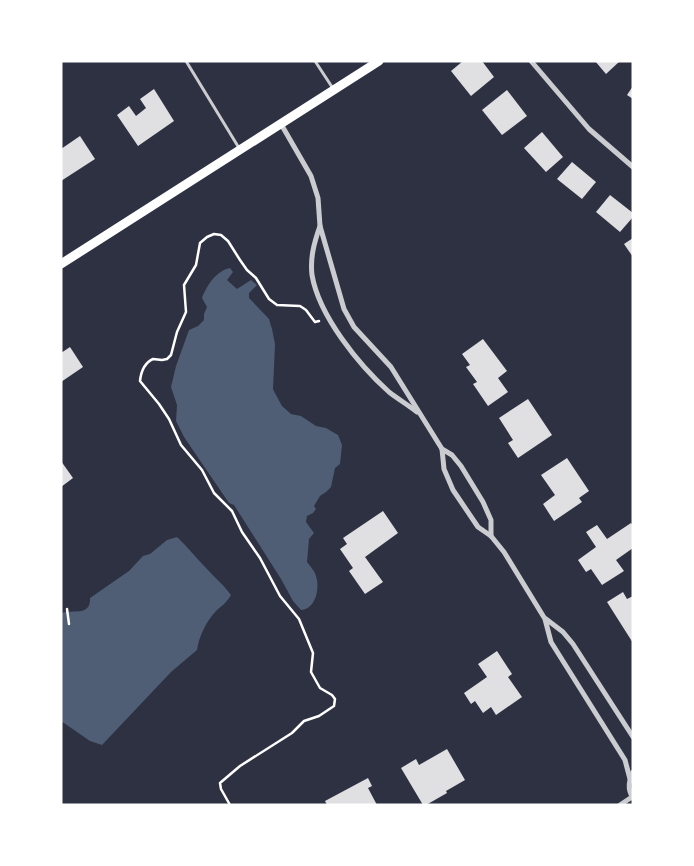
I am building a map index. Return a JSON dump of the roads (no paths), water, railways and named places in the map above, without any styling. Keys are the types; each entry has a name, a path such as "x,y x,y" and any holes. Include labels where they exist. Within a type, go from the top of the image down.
{"main road":[{"path":"61,264 379,61"}],"street":[{"path":"530,61 589,129 633,167"},
{"path":"282,124 311,176 318,198 320,226 344,309 354,327 390,367 442,449 444,469 453,490 478,527 491,536 504,552 545,619 552,642 625,760 630,779"},
{"path":"320,226 312,250 312,274 317,295 335,328 358,359 389,392 420,414"},
{"path":"442,449 452,455 461,466 483,502 491,520 491,536"},
{"path":"545,619 563,632 573,644 633,737"},
{"path":"620,805 632,797 629,786 633,772"}],"lane":[{"path":"186,61 241,150"},
{"path":"315,61 334,90"}],"water":[{"path":"230,268 233,272 227,280 237,289 251,280 257,285 249,293 249,298 269,319 275,344 273,389 282,406 291,414 301,416 316,426 326,428 338,435 342,445 340,464 335,468 331,487 320,496 314,506 316,509 307,516 306,522 314,533 309,539 307,562 315,574 317,592 313,602 306,609 301,610 293,601 234,505 229,503 184,437 176,421 177,405 171,387 176,366 189,330 198,326 204,320 207,307 202,298 207,288 216,275"},
{"path":"177,537 231,595 207,623 197,650 171,672 102,745 90,741 61,721 61,613 84,610 89,604 90,598 129,571 143,556 150,554 167,540"}]}
